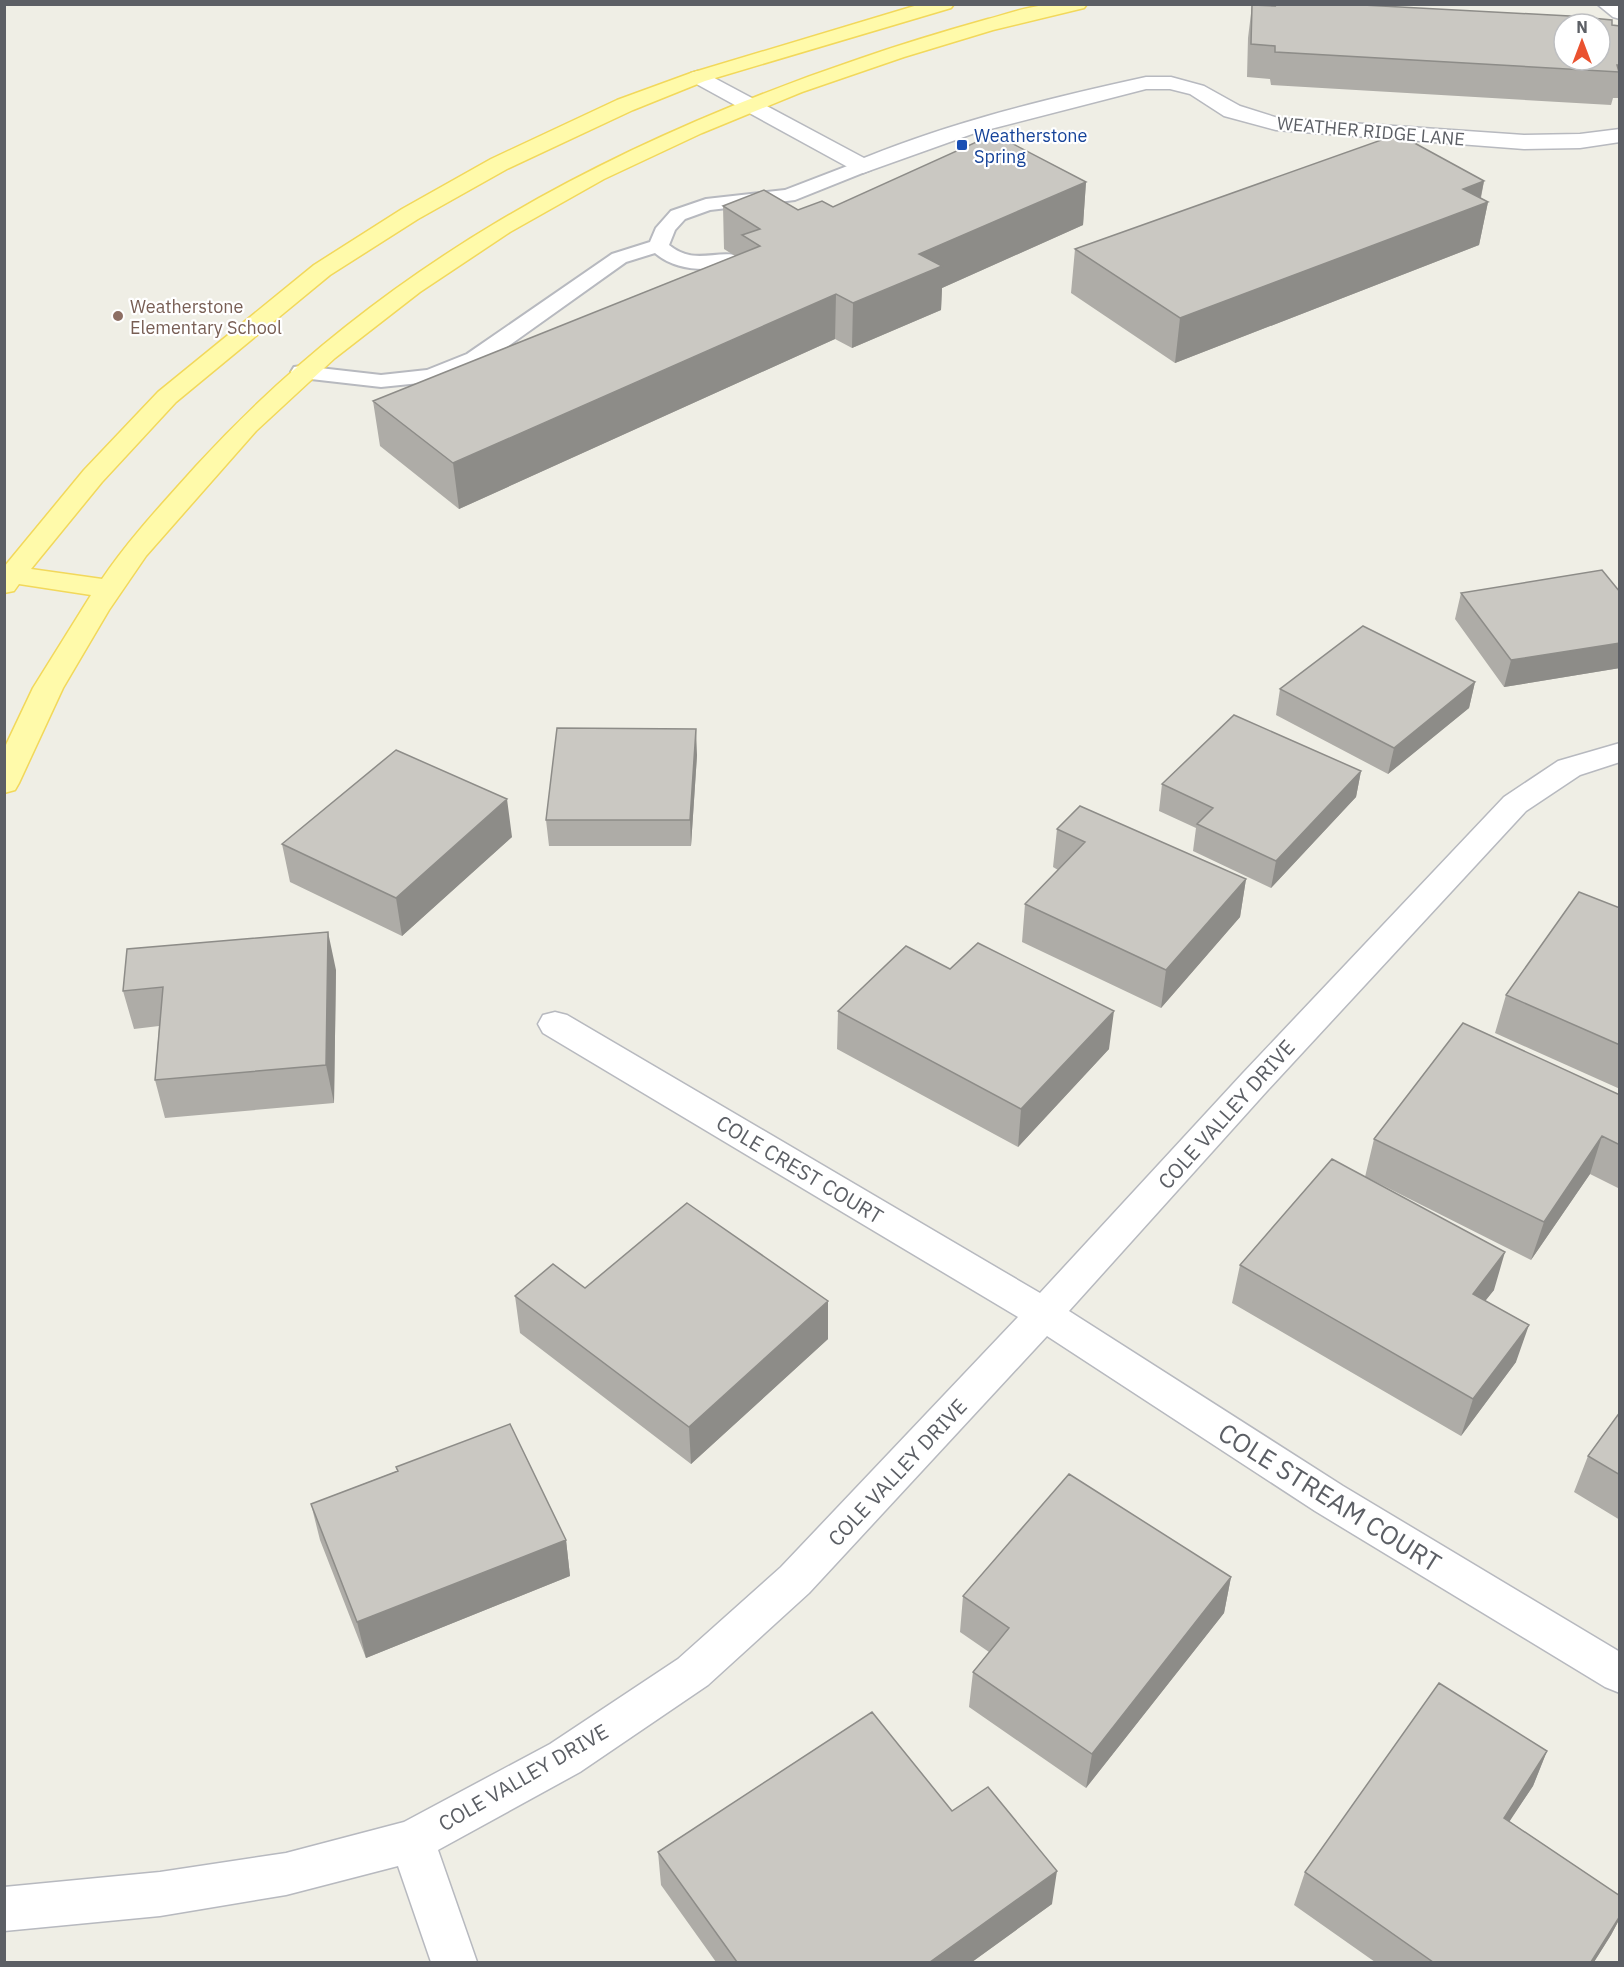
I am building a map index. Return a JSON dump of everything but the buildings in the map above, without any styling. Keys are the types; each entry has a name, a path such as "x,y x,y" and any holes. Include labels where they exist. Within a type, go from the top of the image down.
{"main road":[{"path":"7,578 93,476 167,397 322,270 410,214 499,164 625,105 698,77 944,4"},
{"path":"4,783 48,689 126,564 211,461 302,372 401,293 505,224 609,166 749,105 836,72 955,34 1077,4"},
{"path":"7,578 111,589"}],"street":[{"path":"1607,4 1620,13"},
{"path":"698,77 863,166"},
{"name":"WEATHER RIDGE LANE","path":"863,166 944,134 993,119 1146,82 1172,83 1197,90 1232,111 1276,124 1524,142 1581,141 1620,135"},
{"name":"COLE VALLEY DRIVE","path":"4,1909 160,1894 286,1874 412,1841 565,1758 693,1672 795,1580 1515,804 1569,768 1620,752"},
{"name":"COLE CREST COURT","path":"555,1024 1044,1314"},
{"name":"COLE STREAM COURT","path":"1044,1314 1382,1530 1620,1674"},
{"path":"412,1841 454,1962"}],"lane":[{"path":"663,251 666,228 678,215 706,205 762,197 788,196 863,166"},
{"path":"788,196 799,207 800,215"},
{"path":"302,372 381,381 431,376 475,358 619,258 663,251 691,262 714,263 734,260"}],"place":[{"name":"Weatherstone Spring","path":"962,145"},
{"name":"Weatherstone Elementary School","path":"118,316"}]}
